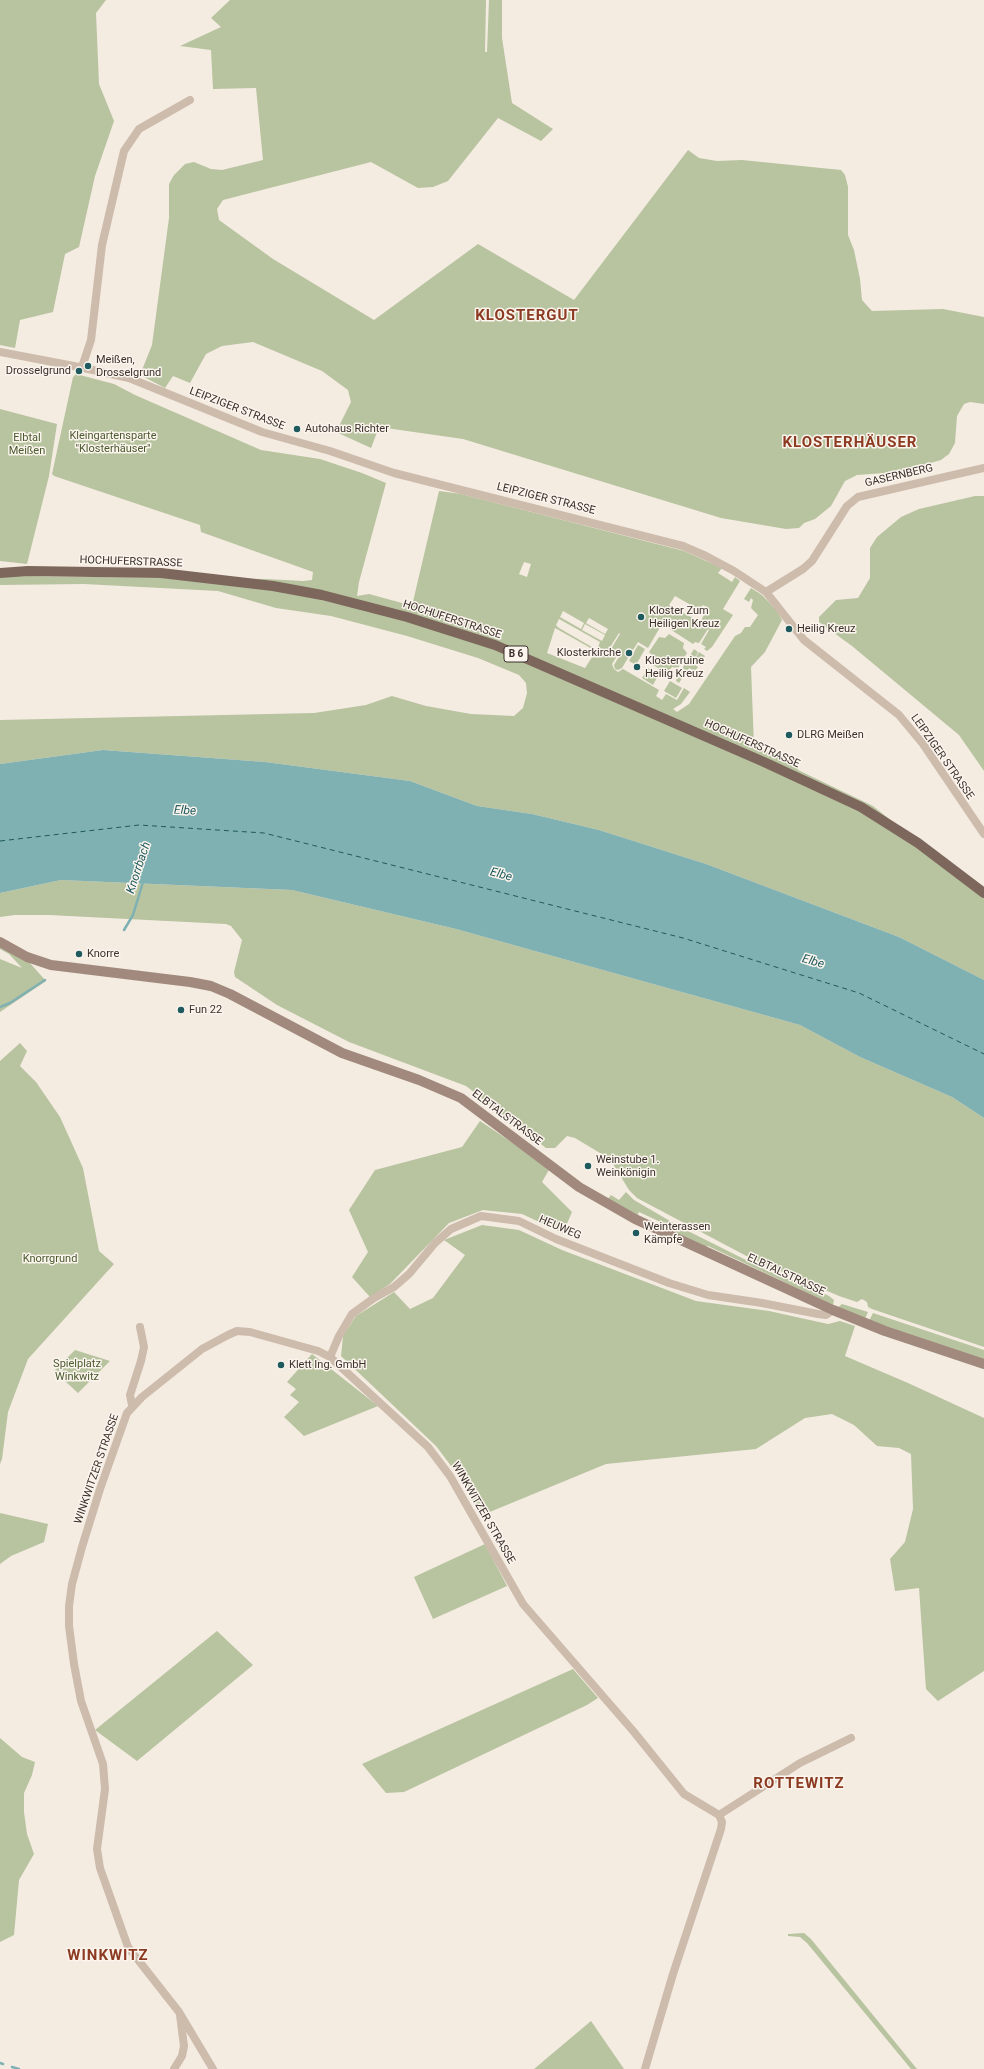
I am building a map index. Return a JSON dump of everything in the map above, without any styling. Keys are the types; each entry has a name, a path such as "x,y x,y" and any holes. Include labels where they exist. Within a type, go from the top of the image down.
{"main road":[{"name":"HOCHUFERSTRASSE","path":"0,573 28,571 161,573 273,586 322,595 407,617 495,646 750,756 861,808 918,843 984,893"}],"street":[{"path":"82,367 91,340 102,245 124,151 139,129 190,100"},
{"name":"LEIPZIGER STRASSE","path":"0,352 82,367 129,378 262,432 330,451 394,472 683,546 734,571 766,592 804,640 899,715 923,744 984,834"},
{"name":"GASERNBERG","path":"766,592 803,569 812,561 847,506 858,497 984,468"},
{"name":"ELBTALSTRASSE","path":"0,942 32,959 51,965 190,982 211,986 230,994 342,1053 419,1080 461,1098 481,1111 555,1169 603,1202 647,1224 833,1310 867,1324 984,1364"},
{"name":"HEUWEG","path":"330,1357 339,1336 352,1314 374,1298 394,1287 410,1274 435,1243 451,1229 481,1216 519,1221 556,1239 669,1283 708,1295 762,1303 818,1314 826,1314 833,1310"},
{"path":"132,1405 130,1395 144,1347 140,1327"},
{"name":"WINKWITZER STRASSE","path":"213,2069 179,2012 128,1947 99,1863 97,1849 105,1789 103,1764 82,1701 69,1626 72,1584 82,1547 100,1489 127,1413 132,1405 202,1349 237,1332 257,1334 318,1351 330,1357 428,1447 450,1476 523,1604 634,1732 684,1794 719,1815"},
{"path":"645,2069 673,1974 721,1828 722,1822 719,1815 800,1763 851,1738"},
{"path":"174,2069 182,2056 184,2046 179,2012"}],"green space":[{"path":"0,0 106,0 96,13 99,84 114,121 95,176 79,247 65,254 53,312 20,320 15,348 0,345"},
{"path":"230,0 486,0 485,52 487,52 489,0 502,0 502,38 512,103 553,129 541,141 498,118 448,181 433,187 418,188 371,162 223,200 217,209 219,220 273,259 374,320 478,244 574,300 688,150 699,158 717,161 742,160 841,170 845,175 848,187 848,235 854,250 860,279 862,300 872,311 943,309 984,317 984,404 970,402 964,404 957,416 955,443 949,454 941,460 899,472 857,475 845,481 831,506 815,519 804,523 799,528 786,529 721,518 463,439 379,427 371,448 336,432 351,402 348,390 322,371 253,342 222,346 206,354 190,383 173,376 165,388 140,375 152,345 169,218 169,184 174,175 185,164 194,162 211,169 222,170 263,160 256,88 213,89 211,50 180,46 221,27 211,18"},
{"name":"Kleingartensparte \"Klosterhäuser\"","path":"76,374 114,384 135,395 261,450 320,459 386,483 359,582 357,596 369,594 402,603 411,610 439,491 461,494 684,551 722,568 718,573 732,582 735,577 740,581 723,609 733,615 712,647 707,651 704,649 706,647 701,644 709,630 708,629 699,643 695,642 693,644 662,624 648,648 638,642 633,650 632,649 622,668 618,670 615,669 614,665 620,655 618,653 614,655 611,649 620,634 619,633 609,649 612,656 617,656 612,664 614,669 618,672 623,669 659,690 656,696 662,700 666,694 677,700 684,688 690,692 681,704 673,709 677,712 689,704 735,636 741,633 745,627 750,627 758,615 751,608 753,600 751,598 749,602 744,599 751,588 762,595 777,611 782,620 765,652 751,667 754,746 799,766 798,770 873,806 984,895 984,980 899,937 706,864 599,830 532,814 477,806 410,781 265,762 103,750 0,764 0,720 314,713 366,705 392,696 426,706 471,714 514,716 523,708 527,693 526,683 519,675 478,658 407,636 331,616 276,608 218,591 84,584 0,585 0,577 16,576 312,580 313,572 201,532 200,525 54,476 52,474 73,377","holes":["524,562 531,564 527,577 519,574","675,596 696,608 697,607 700,609 703,605 708,608 700,622 669,605","563,611 584,623 581,629 560,617","589,618 608,629 605,634 586,623","559,619 600,642 597,650 556,625","585,624 605,635 602,641 582,630","555,628 596,651 585,668 547,653"]},
{"name":"Elbtal Meißen","path":"0,409 57,424 49,476 27,564 0,561"},
{"path":"975,496 984,496 984,771 959,735 852,646 819,622 819,617 836,600 858,598 870,578 870,548 877,537 901,517 919,509"},
{"path":"669,634 684,643 683,648 687,653 678,668 672,667 667,673 653,665 654,657 649,652 659,637 665,638"},
{"path":"638,645 645,649 636,665 629,661"},
{"path":"694,649 698,652 694,661 699,652 705,656 699,665 692,662 690,666 693,663 698,667 695,671 689,668 679,683 676,681 677,677"},
{"path":"648,668 659,674 653,685 642,678"},
{"path":"670,681 682,688 676,698 664,691"},
{"path":"61,880 292,890 456,929 800,1025 860,1057 952,1097 984,1118 984,1347 872,1309 868,1307 867,1302 862,1299 857,1302 839,1296 752,1259 637,1198 629,1190 610,1159 575,1138 567,1136 555,1148 546,1148 466,1086 349,1042 277,1005 235,977 234,972 242,940 231,926 226,924 49,915 15,915 0,917 0,893"},
{"path":"0,947 29,962 46,981 0,1012 0,959 22,968 9,954 0,949"},
{"name":"Knorrgrund","path":"20,1043 27,1051 20,1066 36,1082 60,1117 83,1168 99,1251 114,1264 28,1359 8,1412 2,1459 0,1464 0,1061"},
{"path":"480,1121 550,1168 542,1182 572,1212 563,1233 522,1214 483,1210 449,1223 390,1284 370,1297 352,1277 368,1252 349,1210 375,1170 462,1147"},
{"path":"626,1192 634,1200 682,1228 770,1272 804,1284 829,1296 834,1300 833,1305 708,1246 704,1248 675,1232 667,1225 639,1212 637,1216 607,1200 611,1195 619,1200"},
{"path":"482,1225 519,1230 562,1250 696,1301 769,1311 828,1324 840,1321 855,1326 845,1356 984,1418 984,1671 938,1701 926,1689 919,1588 895,1591 890,1559 905,1542 913,1509 911,1454 899,1448 877,1446 854,1425 832,1414 805,1418 756,1449 606,1464 480,1516 461,1479 436,1446 341,1356 343,1336 356,1316 394,1292 410,1309 433,1298 465,1255 444,1240"},
{"path":"842,1304 868,1312 865,1319 837,1308"},
{"path":"873,1313 984,1350 984,1361 869,1321"},
{"name":"Spielplatz Winkwitz","path":"75,1350 110,1361 78,1393 54,1371"},
{"path":"312,1354 378,1406 304,1436 284,1417 299,1402 290,1395 296,1389 287,1382"},
{"path":"0,1513 48,1524 44,1542 11,1556 0,1564"},
{"path":"485,1544 507,1586 433,1619 414,1577"},
{"path":"217,1631 253,1665 137,1761 95,1730"},
{"path":"573,1669 598,1698 587,1705 404,1792 386,1793 362,1764"},
{"path":"0,1738 22,1757 35,1762 32,1775 24,1793 24,1812 27,1834 34,1854 19,1880 14,1935 0,1942"},
{"path":"804,1933 811,1939 917,2069 911,2069 807,1943 800,1937 788,1936 788,1934"},
{"path":"591,2021 624,2069 534,2069"}],"water":[{"name":"Elbe","path":"103,750 265,762 410,781 477,806 532,814 599,830 706,864 899,937 984,980 984,1118 952,1097 860,1057 800,1025 456,929 292,890 61,880 0,893 0,764"}],"waterway":[{"name":"Knorrbach","path":"124,930 133,915 143,882"},
{"name":"Knorrbach","path":"0,1007 10,1003 45,980"},
{"path":"12,2067 19,2069"}],"ferry route":[{"path":"0,841 139,825 264,833 683,938 859,993 984,1054"}],"place":[{"name":"Meißen, Drosselgrund","path":"88,366"},
{"name":"Drosselgrund","path":"79,371"},
{"name":"Autohaus Richter","path":"297,429"},
{"name":"Kloster Zum Heiligen Kreuz","path":"641,617"},
{"name":"Heilig Kreuz","path":"789,629"},
{"name":"Klosterkirche","path":"629,653"},
{"name":"Klosterruine Heilig Kreuz","path":"637,667"},
{"name":"DLRG Meißen","path":"789,735"},
{"name":"Knorre","path":"79,954"},
{"name":"Fun 22","path":"181,1010"},
{"name":"Weinstube 1. Weinkönigin","path":"588,1166"},
{"name":"Weinterassen Kämpfe","path":"636,1233"},
{"name":"Klett Ing. GmbH","path":"281,1365"}],"district":[{"name":"KLOSTERGUT","path":"527,316"},
{"name":"KLOSTERHÄUSER","path":"850,443"},
{"name":"ROTTEWITZ","path":"799,1784"},
{"name":"WINKWITZ","path":"108,1956"}]}
